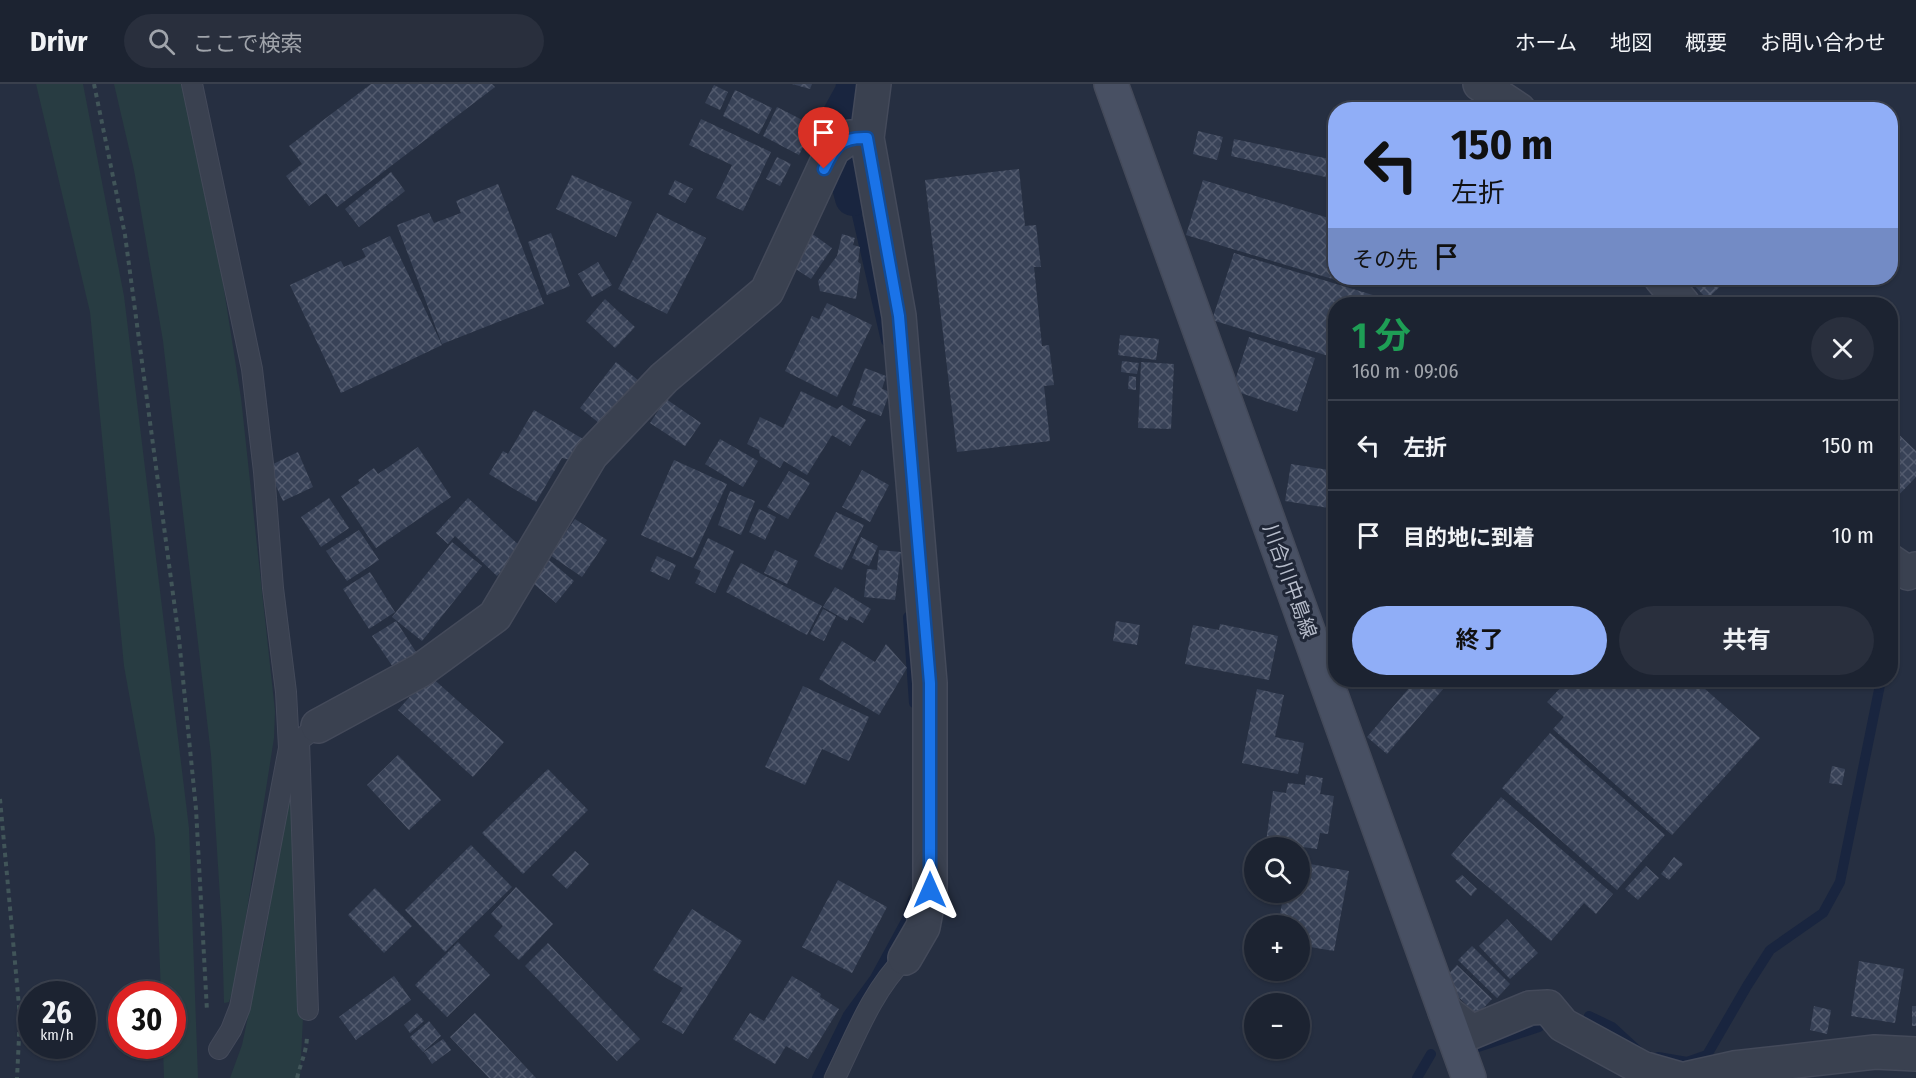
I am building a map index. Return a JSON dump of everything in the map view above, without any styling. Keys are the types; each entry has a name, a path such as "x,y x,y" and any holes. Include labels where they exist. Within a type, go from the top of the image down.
{"main road":[{"name":"川合川中島線","path":"1111,84 1328,686"},
{"name":"川合川中島線","path":"1328,687 1469,1078"}],"street":[{"path":"874,84 867,138 899,316 930,683 930,890 923,927 905,958"},
{"path":"1480,84 1507,102"},
{"path":"302,738 421,670 495,616 591,455 664,378 767,291 834,149 850,137 867,138"},
{"path":"1668,285 1677,297"},
{"path":"1445,1011 1472,1032 1530,1008 1548,1006 1563,1025 1642,1068 1677,1078"},
{"path":"1689,1078 1734,1068 1875,1052 1916,1054"}],"lane":[{"path":"192,84 252,369 264,472 273,588 286,692 302,738 308,1010"},
{"path":"219,1049 231,1030 240,1007 302,738"},
{"path":"835,1078 863,1018 893,970 905,958"}],"path":[{"path":"94,84 125,235 179,639 196,809 208,1022"},
{"path":"0,799 20,1017 17,1078"},
{"path":"297,1078 307,1050 308,1010"}],"shaded area":[{"path":"36,84 83,84 124,296 189,828 198,1078 164,1078 163,1059 186,1059 186,981 160,981 155,838 124,666 90,312"},
{"path":"114,84 185,84 214,226 241,398 275,711 274,738 236,980 229,1002 224,1003 222,929 211,755 163,341 134,170"},
{"path":"294,753 304,997 300,1078 230,1078 242,1045 265,937"}],"building":[{"path":"371,84 492,84 495,87 337,207 326,193 309,206 286,176 302,164 289,146"},
{"path":"792,84 812,84 810,89"},
{"path":"714,85 728,92 720,110 705,103"},
{"path":"735,90 772,108 759,134 723,116"},
{"path":"777,107 814,126 799,155 763,136"},
{"path":"701,119 771,152 743,211 716,198 732,165 689,145"},
{"path":"1198,131 1223,137 1217,160 1193,154"},
{"path":"1234,139 1328,159 1328,178 1231,156"},
{"path":"777,157 791,164 780,186 766,179"},
{"path":"1019,169 1025,226 1036,225 1041,267 1034,267 1042,346 1049,345 1054,385 1044,386 1050,441 957,452 925,180"},
{"path":"391,172 405,191 359,227 345,209"},
{"path":"572,175 632,202 616,237 556,209"},
{"path":"675,180 693,189 685,203 668,194"},
{"path":"1203,180 1328,218 1328,278 1186,235"},
{"path":"498,184 544,304 442,344 397,225 429,213 434,223 461,213 456,201"},
{"path":"657,213 706,238 667,314 618,289"},
{"path":"551,233 570,286 547,295 528,242"},
{"path":"811,233 832,248 811,279 790,265"},
{"path":"842,234 855,238 853,245 860,247 858,262 861,264 856,299 820,291 818,281 837,256"},
{"path":"390,236 442,345 341,393 290,285 341,261 344,267 366,257 362,249"},
{"path":"1234,253 1328,281 1328,285 1340,285 1379,297 1328,297 1328,356 1212,320"},
{"path":"598,262 612,285 592,297 578,274"},
{"path":"1694,285 1722,285 1709,297 1705,297"},
{"path":"605,299 635,327 615,348 586,321"},
{"path":"827,303 872,325 837,397 785,371 812,316 819,319"},
{"path":"1120,335 1159,339 1156,360 1118,355"},
{"path":"1249,337 1315,358 1297,412 1232,390"},
{"path":"1122,361 1139,363 1137,374 1121,372"},
{"path":"616,362 639,381 603,426 580,408"},
{"path":"1141,362 1174,364 1171,429 1138,428"},
{"path":"865,368 886,376 882,389 890,392 881,416 852,405"},
{"path":"1129,376 1136,377 1136,390 1128,389"},
{"path":"801,391 837,409 842,405 866,420 850,446 832,435 807,475 784,461 780,468 760,456 759,450 747,444 760,417 783,428"},
{"path":"666,399 701,423 685,446 650,423"},
{"path":"534,410 583,439 571,460 562,458 536,502 489,474 503,451 508,454"},
{"path":"1898,434 1916,451 1916,477 1898,496"},
{"path":"720,439 758,461 743,487 705,464"},
{"path":"418,447 451,497 376,548 341,496 360,483 358,480 374,468 378,474"},
{"path":"298,452 313,487 283,501 267,467"},
{"path":"674,460 727,484 693,558 641,535"},
{"path":"1291,464 1328,470 1328,508 1285,501"},
{"path":"862,470 889,485 870,522 842,507"},
{"path":"789,471 810,483 788,519 767,507"},
{"path":"730,491 755,501 741,535 718,525"},
{"path":"329,498 349,528 321,547 301,517"},
{"path":"468,498 522,548 497,576 455,536 448,544 436,533"},
{"path":"759,509 776,517 765,540 749,532"},
{"path":"836,512 864,525 842,570 814,556"},
{"path":"575,519 607,540 582,577 550,555"},
{"path":"359,530 379,560 347,581 326,551"},
{"path":"861,537 878,546 869,566 852,558"},
{"path":"708,538 734,551 715,593 695,583 701,571 694,568"},
{"path":"452,542 482,566 422,641 392,617"},
{"path":"775,550 798,561 787,584 764,573"},
{"path":"879,550 901,552 895,600 864,597 867,569 877,570"},
{"path":"543,555 574,581 556,603 526,577"},
{"path":"657,556 676,565 669,580 650,571"},
{"path":"741,563 822,606 807,635 726,592"},
{"path":"370,572 395,612 369,629 343,589"},
{"path":"835,587 871,609 863,623 850,616 847,621 823,607"},
{"path":"823,609 836,616 824,641 810,634"},
{"path":"396,621 418,655 395,670 372,636"},
{"path":"1116,621 1140,625 1137,645 1113,641"},
{"path":"1220,624 1278,636 1269,680 1185,664 1193,625 1219,630"},
{"path":"842,641 875,662 886,644 907,668 879,715 819,679"},
{"path":"429,675 504,742 473,777 398,710"},
{"path":"803,686 869,717 849,761 822,749 805,785 765,767"},
{"path":"1410,687 1445,687 1387,754 1367,737"},
{"path":"1561,687 1703,687 1760,738 1672,835 1553,729 1564,717 1547,702"},
{"path":"1257,689 1284,695 1275,737 1304,743 1298,774 1242,763"},
{"path":"1550,733 1665,835 1617,890 1502,788"},
{"path":"398,755 441,800 409,830 367,785"},
{"path":"1832,766 1845,769 1842,785 1829,783"},
{"path":"548,769 588,810 523,874 482,833"},
{"path":"1306,775 1323,778 1320,794 1334,796 1328,834 1320,833 1317,849 1310,848 1310,837 1267,837 1273,791 1286,793 1288,783 1305,785"},
{"path":"1501,797 1613,894 1596,914 1584,903 1551,941 1451,855"},
{"path":"471,845 512,887 445,952 405,910"},
{"path":"575,851 589,864 567,889 552,875"},
{"path":"1674,857 1683,864 1669,880 1661,874"},
{"path":"1310,864 1349,871 1334,951 1310,947 1310,915 1280,915 1282,903 1310,903"},
{"path":"1646,866 1659,878 1638,900 1625,889"},
{"path":"1462,875 1477,889 1471,896 1455,881"},
{"path":"838,880 887,907 852,973 802,947"},
{"path":"516,887 553,924 519,960 494,936 503,926 491,914"},
{"path":"375,888 412,926 384,953 348,915"},
{"path":"692,909 742,941 683,1034 662,1022 683,988 653,970"},
{"path":"1507,919 1538,953 1510,979 1479,946"},
{"path":"458,942 490,975 447,1017 415,985"},
{"path":"548,943 640,1039 617,1061 525,966"},
{"path":"1472,946 1510,984 1497,998 1458,960"},
{"path":"1859,961 1904,969 1895,1023 1851,1016"},
{"path":"1457,965 1492,999 1477,1015 1442,981"},
{"path":"394,976 411,1000 356,1040 339,1017"},
{"path":"792,976 821,994 820,997 839,1009 808,1059 786,1046 775,1064 733,1039 750,1013 764,1021"},
{"path":"1814,1006 1831,1010 1827,1034 1810,1030"},
{"path":"1912,1006 1916,1006 1916,1026 1912,1026"},
{"path":"417,1013 424,1021 410,1033 404,1025"},
{"path":"475,1013 536,1078 489,1078 450,1037"},
{"path":"429,1021 441,1036 423,1052 410,1037"},
{"path":"443,1039 451,1050 432,1064 424,1052"}],"waterway":[{"path":"837,121 853,92 854,84"},
{"path":"845,168 853,198"},
{"path":"853,198 886,341"},
{"path":"908,617 914,703"},
{"path":"1658,1057 1687,1062 1707,1055 1770,950 1823,913 1840,882 1880,687"},
{"path":"817,1078 848,1015 875,978 906,921 913,899"},
{"path":"1589,1016 1612,1027 1638,1051"},
{"path":"1478,1047 1539,1027"},
{"path":"1417,1078 1431,1054"}],"route":[{"path":"824,169 834,149 850,137 867,138 899,316 930,683 930,890"}]}
